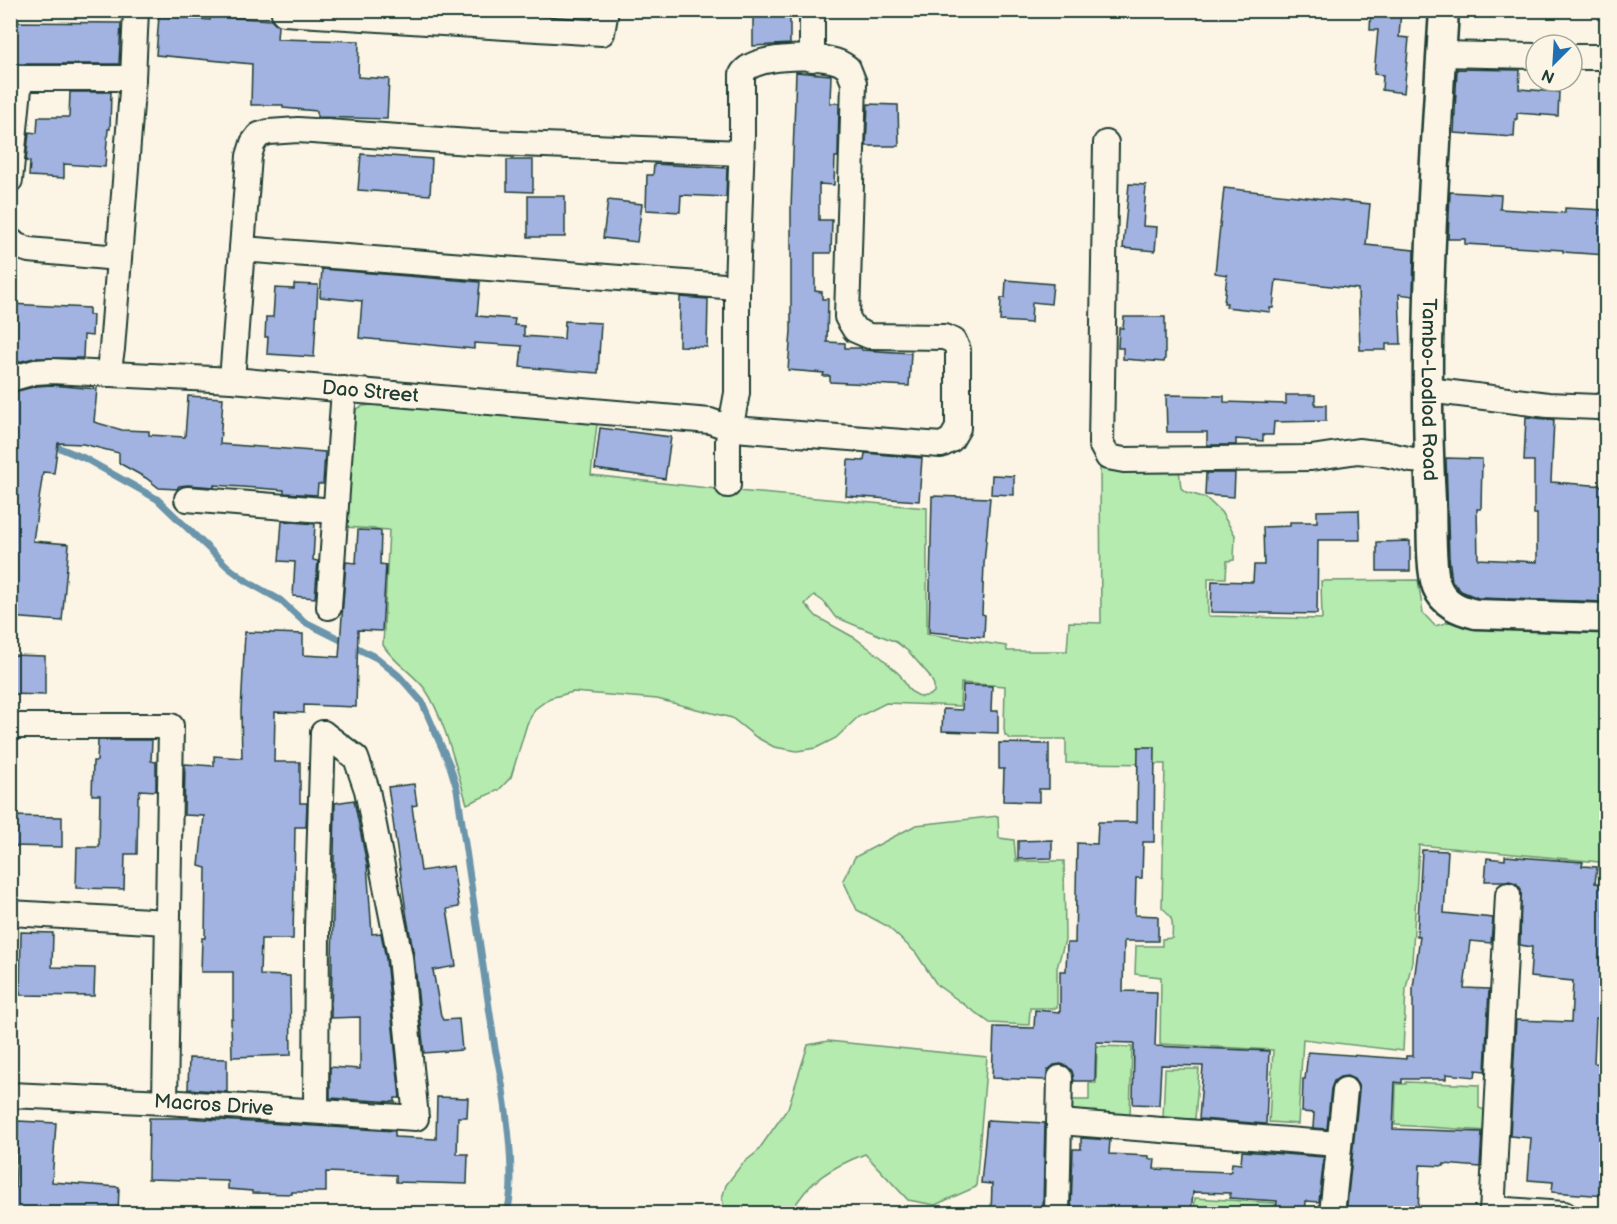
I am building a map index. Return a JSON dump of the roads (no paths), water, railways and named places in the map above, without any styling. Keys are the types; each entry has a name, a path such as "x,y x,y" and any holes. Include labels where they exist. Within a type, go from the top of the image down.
{"street":[{"path":"108,374 134,78 136,10"},
{"path":"284,10 284,13 602,33 606,10"},
{"path":"728,485 730,428 737,393 741,78 743,70 765,60 812,59 812,10"},
{"name":"Tambo-Lodlod Road","path":"1444,10 1433,220 1428,390 1428,461 1435,578 1438,589 1447,602 1463,611 1483,615 1606,618"},
{"path":"1441,54 1524,56"},
{"path":"1584,57 1606,57"},
{"name":"Dao Street","path":"10,379 40,372 232,380 710,421 730,428 941,445 951,440 958,428 958,350 954,341 944,337 861,335 850,324 848,317 854,83 848,68 841,63 812,59"},
{"path":"10,180 15,78 134,78"},
{"path":"232,380 250,150 259,135 298,130 470,142 741,153"},
{"path":"1106,143 1101,444 1108,457 1124,460 1300,458 1359,451 1428,461"},
{"path":"10,240 17,246 28,250 118,258"},
{"path":"242,249 737,287"},
{"path":"329,607 344,389"},
{"path":"1428,390 1548,405 1596,407 1606,405"},
{"path":"187,499 335,511"},
{"path":"10,726 171,726 165,1102"},
{"name":"Macros Drive","path":"10,1095 416,1118 400,957 367,790 356,758 323,733 317,929 316,1111"},
{"path":"1508,895 1492,1211 1564,1214"},
{"path":"10,913 168,922"},
{"path":"1057,1214 1060,1078"},
{"path":"1332,1214 1345,1090"},
{"path":"1060,1122 1338,1144"}],"waterway":[{"path":"50,444 84,458 157,499 229,568 280,600 303,621 377,658 399,676 422,702 450,766 457,789 508,1132 511,1180 506,1214"}]}
